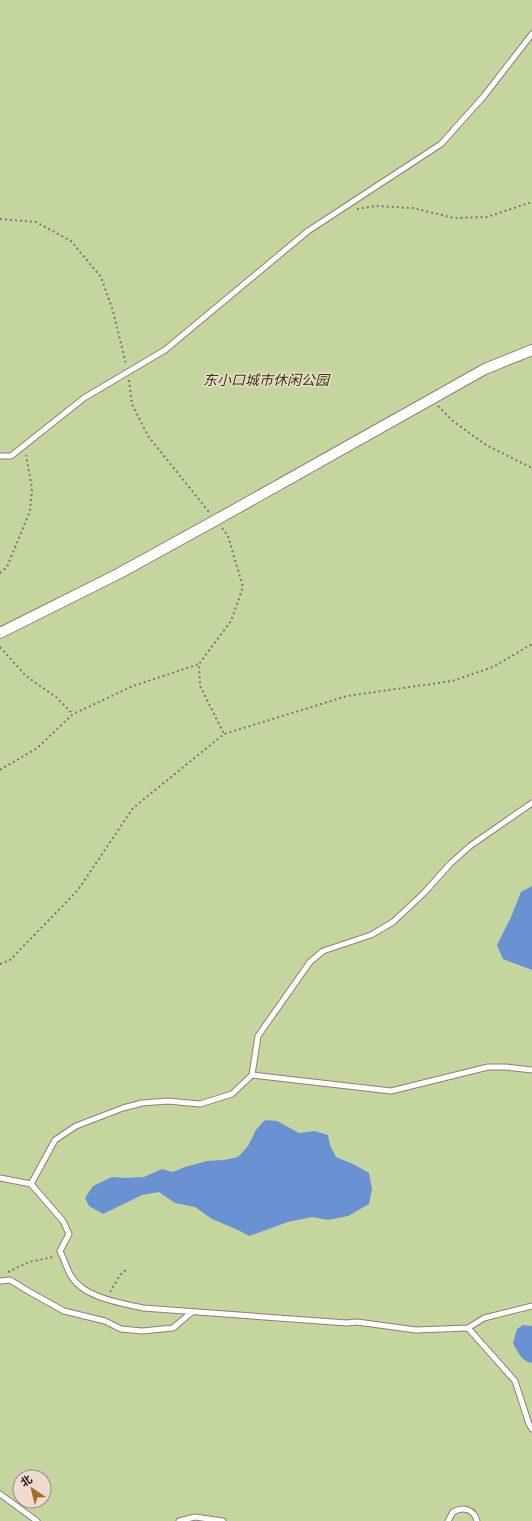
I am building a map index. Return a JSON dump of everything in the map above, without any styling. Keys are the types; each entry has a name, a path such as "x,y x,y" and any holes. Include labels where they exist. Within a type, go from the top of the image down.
{"street":[{"path":"0,633 118,574 485,369 532,350"}],"lane":[{"path":"0,456 10,456 84,398 165,350 308,231 441,144 484,96 532,34"},
{"path":"31,1184 55,1140 76,1126 122,1108 142,1103 168,1101 200,1104 232,1094 252,1075 258,1036 310,962 323,951 371,936 393,922 424,893 450,864 470,846 532,803"},
{"path":"252,1075 391,1091 488,1067 506,1067 532,1070"},
{"path":"0,1178 31,1184 63,1221 69,1234 60,1251 72,1277 86,1291 143,1308 347,1323 357,1322 416,1330 468,1328 484,1318 532,1306"},
{"path":"0,1281 10,1280 64,1311 105,1321 121,1329 142,1332 173,1328 192,1312"},
{"path":"468,1328 515,1381 532,1429"},
{"path":"0,1494 37,1521"},
{"path":"448,1521 453,1512 461,1508 470,1510 474,1513 477,1521"},
{"path":"179,1521 194,1517 222,1521"}],"path":[{"path":"337,212 374,206 412,208 454,218 487,217 532,202"},
{"path":"0,219 36,222 71,240 101,277 113,311 128,373 132,404 148,436 228,536 243,587 232,621 199,664 133,686 73,714 37,748 0,770"},
{"path":"431,399 453,421 486,445 532,468"},
{"path":"0,573 8,567 30,511 32,488 24,445"},
{"path":"0,964 10,960 78,890 133,808 224,734 346,696 452,681 493,667 532,644"},
{"path":"0,647 26,676 56,697 73,714"},
{"path":"199,664 200,686 224,734"},
{"path":"6,1274 18,1266 29,1262 53,1257 56,1258"},
{"path":"102,1297 110,1292 120,1275 126,1270"}],"green space":[{"name":"东小口城市休闲公园","path":"0,0 532,0 532,1521 0,1521"}],"water":[{"path":"532,886 532,970 503,959 497,945 511,917 521,892"},
{"path":"265,1120 277,1121 299,1133 314,1131 328,1135 330,1145 336,1157 369,1173 372,1189 369,1204 348,1216 328,1220 312,1217 288,1222 249,1236 212,1219 195,1207 175,1203 159,1192 142,1195 103,1214 89,1206 85,1198 93,1186 112,1177 144,1177 162,1169 173,1172 207,1161 238,1157 248,1146 256,1130"},
{"path":"523,1325 532,1326 532,1363 525,1361 518,1353 513,1343 517,1329"}]}
